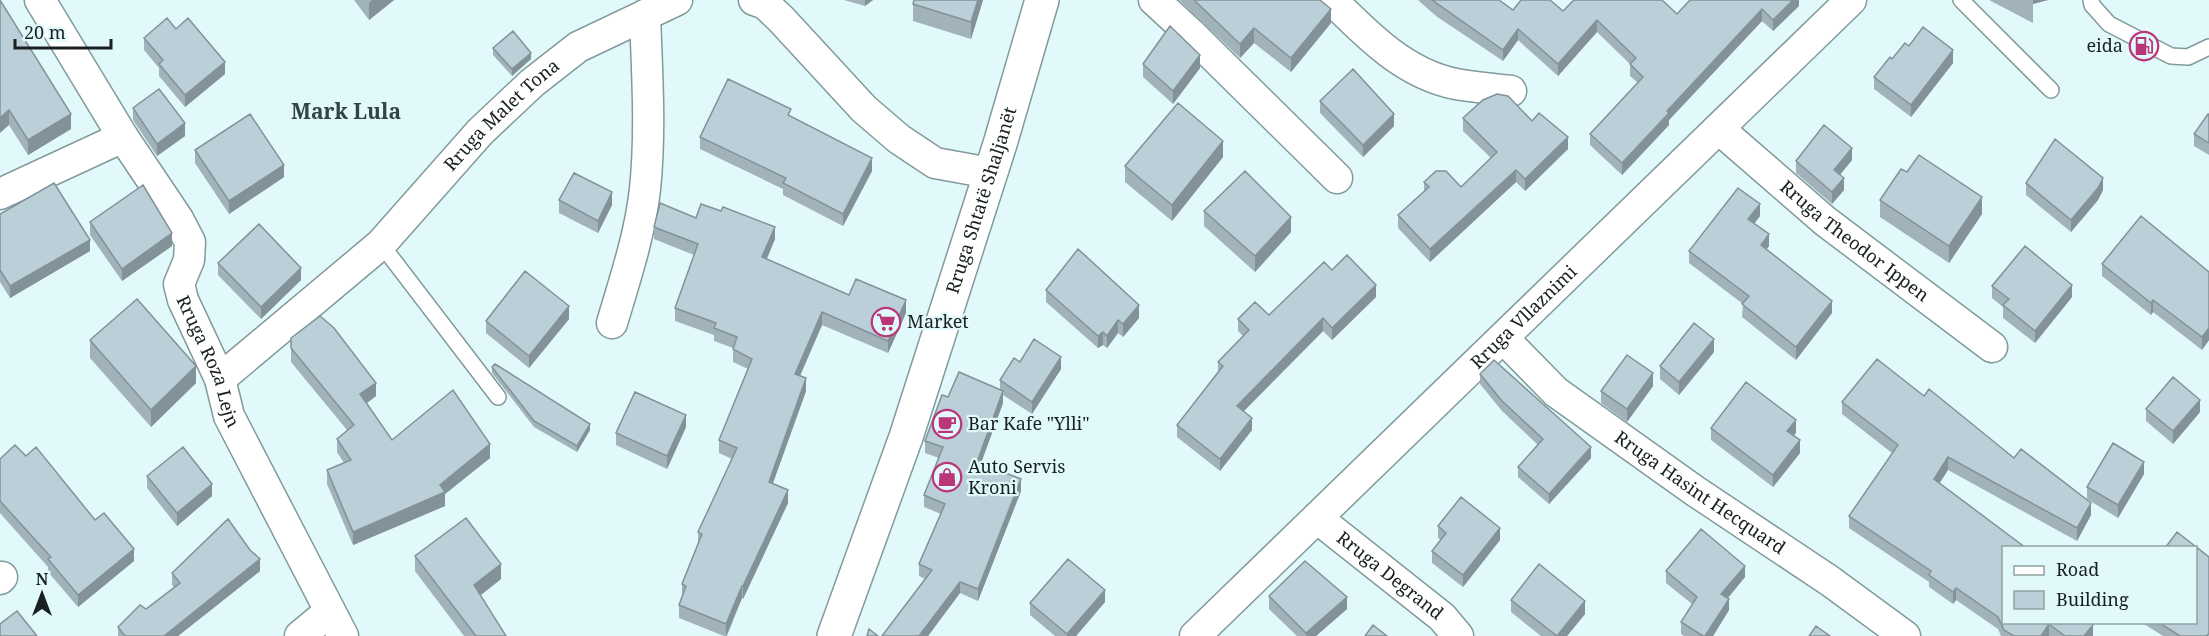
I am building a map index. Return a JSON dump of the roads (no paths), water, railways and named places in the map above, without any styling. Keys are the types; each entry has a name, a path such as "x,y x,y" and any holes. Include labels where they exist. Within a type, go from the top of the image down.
{"main road":[{"name":"Rruga Shtatë Shaljanët","path":"834,636 906,437 1042,0"}],"street":[{"name":"Rruga Roza Lejn","path":"40,0 123,137 178,219 190,242 189,260 179,284 183,300 220,379 229,416 336,624"},
{"name":"Rruga Malet Tona","path":"220,379 381,244 480,132 531,83 578,47 677,0"},
{"path":"754,0 765,4 781,18 864,109 899,139 935,163 990,173"},
{"path":"1154,0 1337,178"},
{"path":"1332,0 1373,40 1414,69 1454,83 1511,91"},
{"name":"Rruga Vllaznimi","path":"1195,636 1504,339 1851,0"},
{"path":"612,323 634,246 645,190 648,114 645,15"},
{"name":"Rruga Theodor Ippen","path":"1719,129 1825,221 1992,347"},
{"path":"0,194 123,137"},
{"name":"Rruga Hasint Hecquard","path":"1504,339 1556,392 1695,491 1830,580 1905,636"},
{"name":"Rruga Degrand","path":"1317,518 1442,617 1458,636"},
{"path":"300,636 336,624"}],"lane":[{"path":"1961,0 2051,90"},
{"path":"2091,0 2092,5 2109,24 2171,56 2188,57 2209,47"},
{"path":"381,244 498,397"}],"place":[{"name":"eida","path":"2144,46"},
{"name":"Market","path":"886,322"},
{"name":"Bar Kafe \"Ylli\"","path":"947,424"},
{"name":"Auto Servis Kroni","path":"947,477"}],"district":[{"name":"Mark Lula","path":"346,112"}]}
